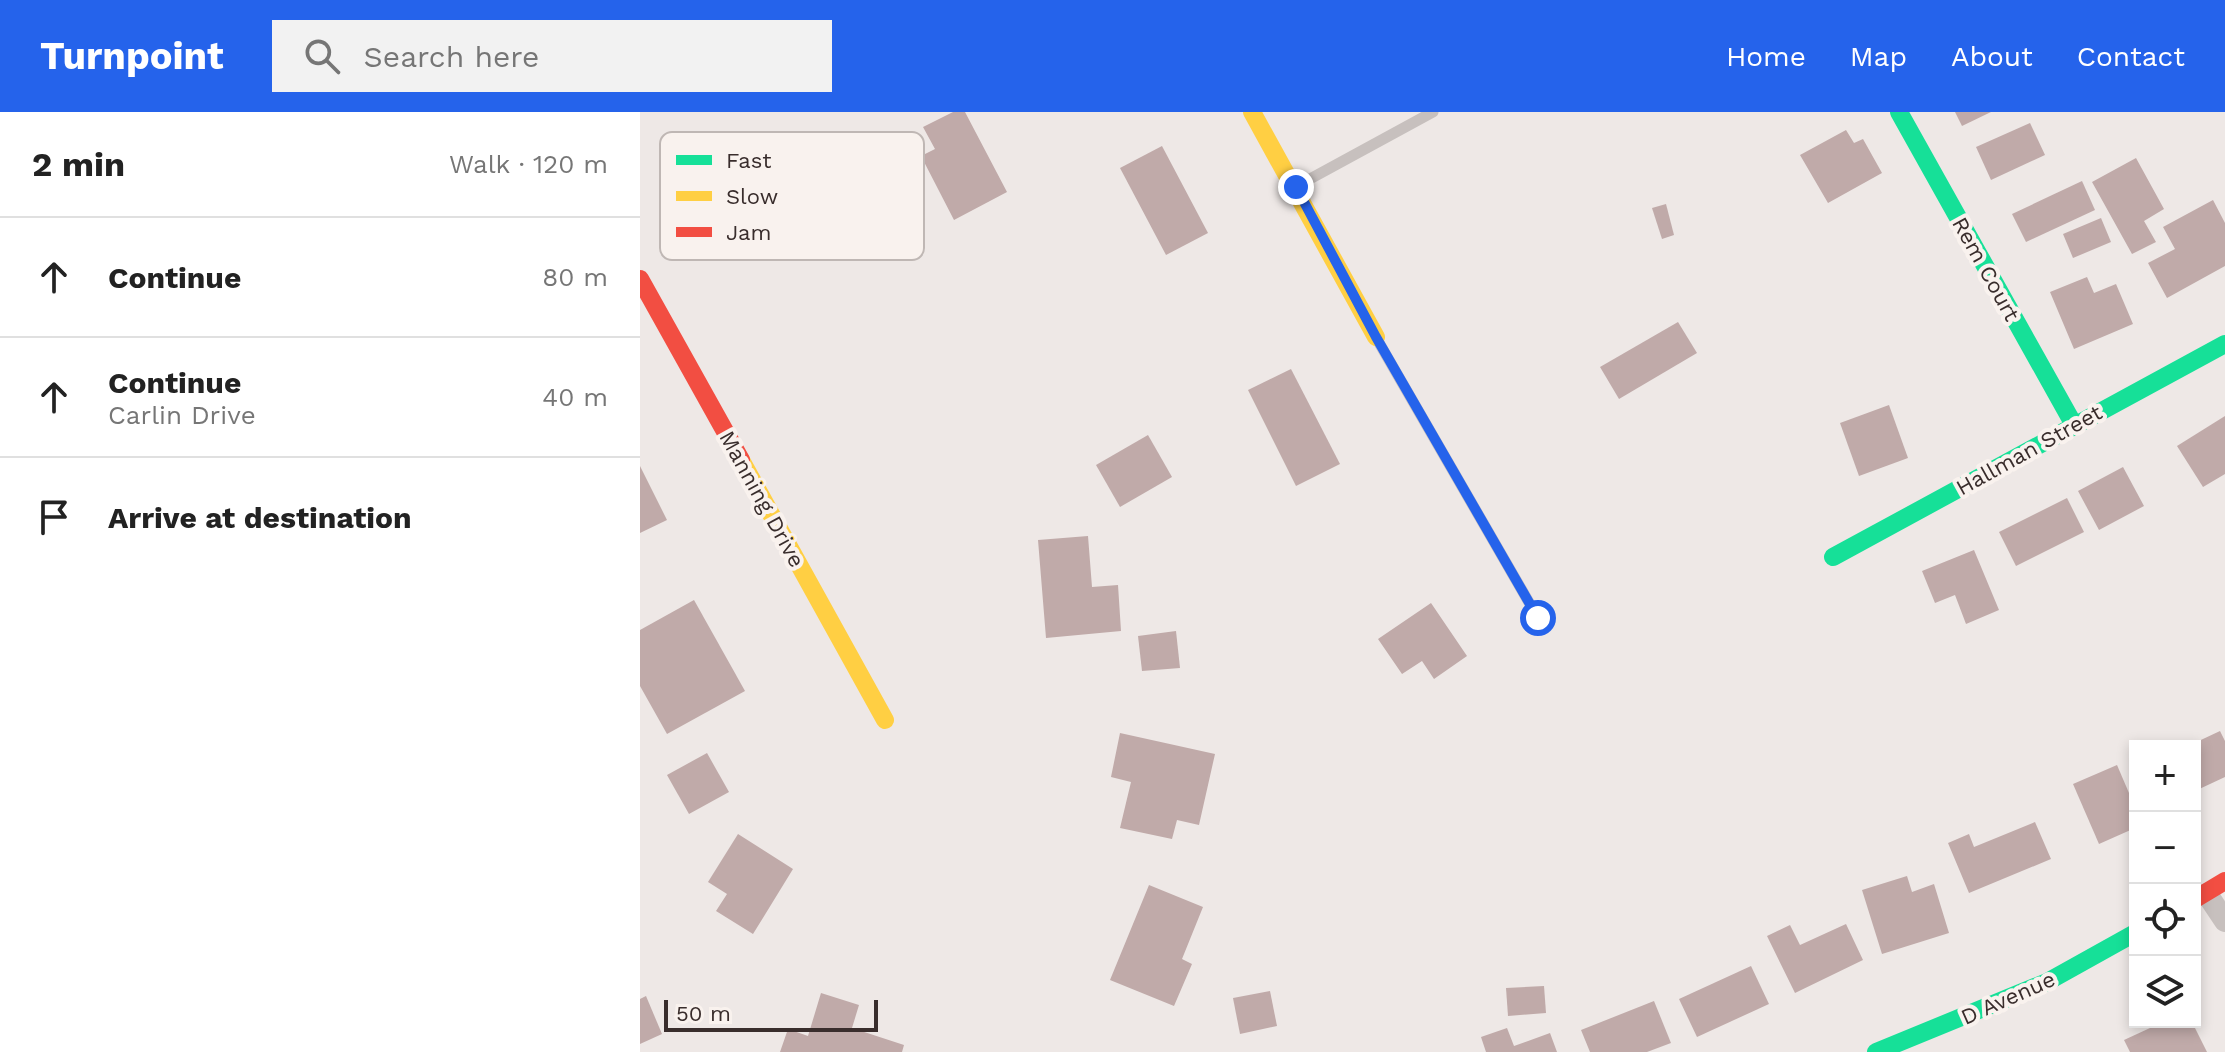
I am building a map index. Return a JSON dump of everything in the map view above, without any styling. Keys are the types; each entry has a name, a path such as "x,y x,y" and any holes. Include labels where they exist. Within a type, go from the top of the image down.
{"street":[{"path":"1252,112 1376,337"},
{"name":"Rem Court","path":"1899,112 2074,425"},
{"name":"Manning Drive","path":"640,279 885,720"},
{"name":"Hallman Street","path":"1833,557 2225,344"},
{"path":"2209,891 2225,921"},
{"name":"D Avenue","path":"1876,1052 2047,982 2129,936"}],"lane":[{"path":"1296,187 1433,112"},
{"path":"1376,337 1538,618"}],"building":[{"path":"953,112 965,112 1007,192 954,220 924,162 924,154 935,149 923,127"},
{"path":"1955,112 1991,112 1962,126"},
{"path":"2030,123 2045,155 1991,180 1976,147"},
{"path":"1846,130 1854,143 1863,139 1882,173 1828,203 1800,155"},
{"path":"1162,146 1208,233 1166,255 1120,168"},
{"path":"2136,158 2164,209 2144,221 2156,242 2132,254 2092,182"},
{"path":"2082,181 2095,210 2026,242 2012,214"},
{"path":"2213,200 2225,223 2225,266 2167,298 2148,263 2175,249 2163,227"},
{"path":"1666,204 1674,235 1662,239 1652,208"},
{"path":"2101,218 2111,242 2073,258 2063,234"},
{"path":"2087,277 2094,293 2116,284 2133,324 2074,349 2050,292"},
{"path":"1678,322 1697,353 1619,399 1600,367"},
{"path":"1291,369 1340,464 1296,486 1248,390"},
{"path":"1889,405 1908,458 1859,476 1840,423"},
{"path":"2225,416 2225,474 2203,487 2177,446"},
{"path":"1148,435 1172,477 1120,507 1096,465"},
{"path":"640,466 667,520 640,533"},
{"path":"2123,467 2144,506 2099,530 2078,491"},
{"path":"2067,498 2084,532 2016,566 1999,532"},
{"path":"1088,536 1092,587 1118,585 1121,631 1046,638 1038,540"},
{"path":"1974,550 1999,610 1966,624 1955,595 1935,603 1922,571"},
{"path":"694,600 745,691 667,734 640,686 640,630"},
{"path":"1431,603 1467,656 1434,679 1422,661 1402,674 1378,639"},
{"path":"1176,631 1180,668 1142,671 1138,636"},
{"path":"2220,731 2225,741 2225,777 2201,788 2201,740"},
{"path":"1120,733 1215,754 1199,825 1177,820 1172,839 1120,828 1131,782 1111,777"},
{"path":"707,753 729,792 689,814 667,775"},
{"path":"2117,765 2129,793 2129,831 2099,844 2073,784"},
{"path":"2035,822 2051,859 1969,893 1948,843 1969,834 1974,847"},
{"path":"738,834 793,869 753,934 716,911 727,894 708,882"},
{"path":"1907,876 1912,892 1934,884 1949,933 1882,954 1862,890"},
{"path":"1149,885 1203,907 1182,959 1192,964 1174,1006 1110,980"},
{"path":"1846,924 1863,960 1795,993 1767,936 1790,925 1800,945"},
{"path":"1751,966 1769,1004 1697,1037 1679,999"},
{"path":"1544,986 1546,1013 1508,1016 1506,988"},
{"path":"1270,991 1277,1026 1240,1034 1233,998"},
{"path":"821,993 859,1005 852,1028 904,1045 902,1052 780,1052 788,1029 808,1036"},
{"path":"646,996 662,1034 640,1044 640,999"},
{"path":"1654,1001 1671,1043 1647,1052 1590,1052 1581,1030"},
{"path":"1507,1028 1514,1046 1550,1033 1557,1052 1486,1052 1481,1037"},
{"path":"2150,1028 2195,1028 2207,1052 2130,1052 2124,1040"}],"traffic: fast":[{"path":"1899,112 2074,425"},
{"path":"1833,557 2225,344"},
{"path":"1876,1052 2047,982 2129,936"}],"traffic: slow":[{"path":"1252,112 1376,337"},
{"path":"741,460 885,720"}],"traffic: jam":[{"path":"640,279 741,460"},
{"path":"2201,895 2225,881"}],"route":[{"path":"1296,187 1376,337 1538,618"}]}
